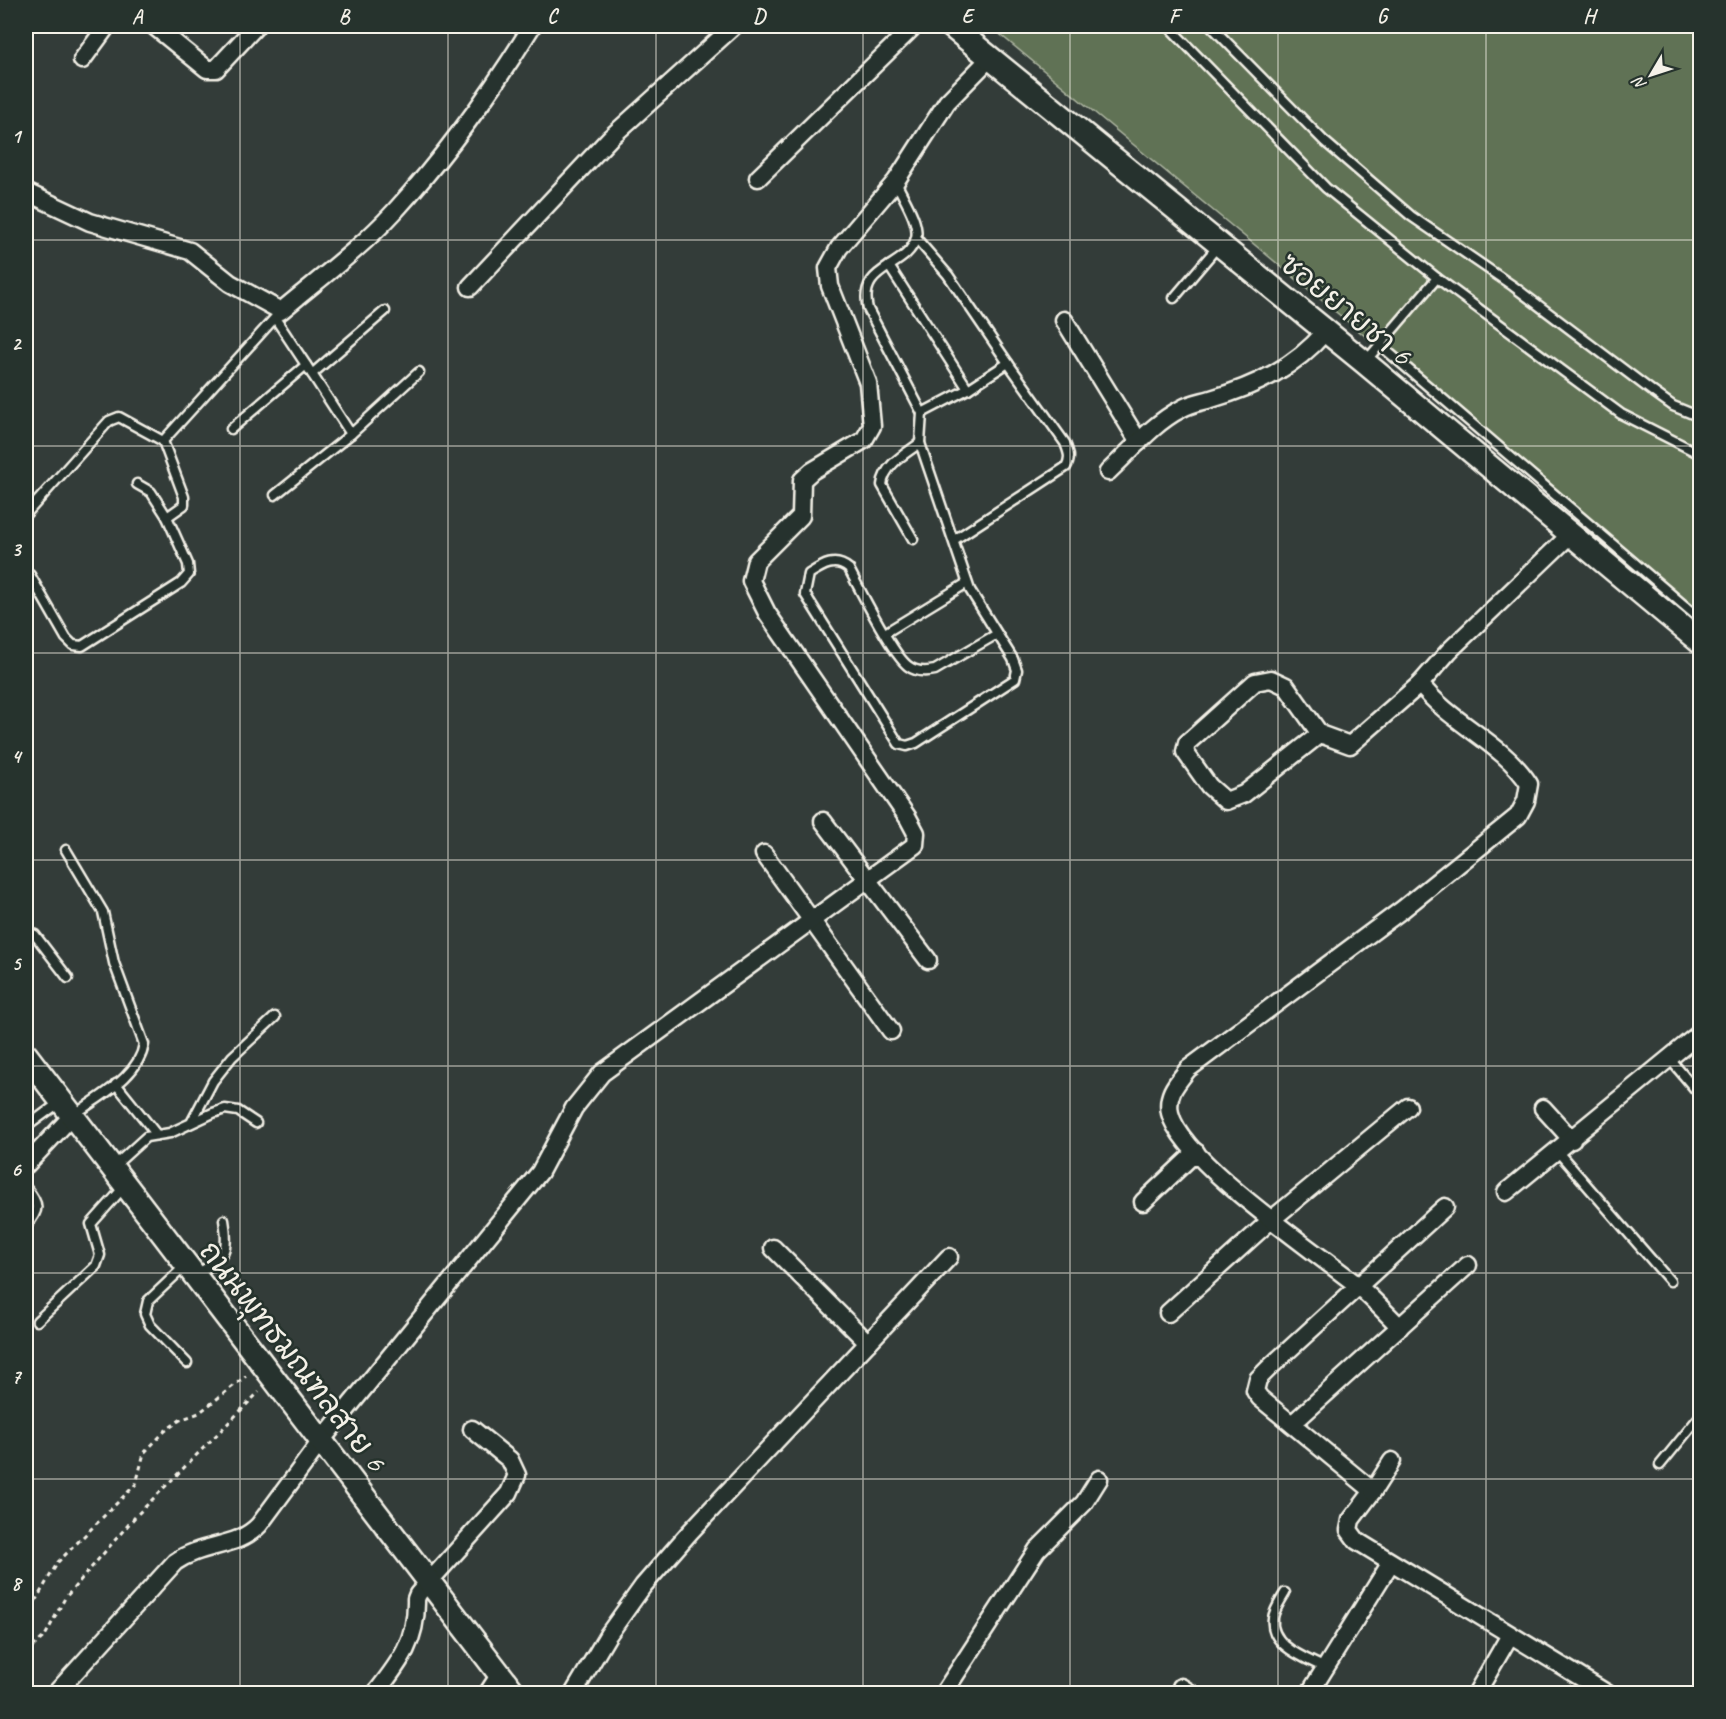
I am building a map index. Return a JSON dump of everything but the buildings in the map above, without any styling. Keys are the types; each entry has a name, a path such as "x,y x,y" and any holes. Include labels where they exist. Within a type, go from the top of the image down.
{"street":[{"path":"82,60 107,26"},
{"path":"154,26 207,69 216,69 256,26"},
{"path":"26,192 90,222 190,251 230,283 278,314 393,212 464,126 502,74 532,26"},
{"path":"470,287 610,138 734,26"},
{"path":"758,178 914,26"},
{"name":"ซอยยายชา 6","path":"951,26 1364,362 1701,642"},
{"path":"55,1694 175,1562 190,1551 237,1540 250,1534 321,1441 540,1172 574,1108 603,1073 906,855 915,845 916,833 767,613 751,581 756,561 801,516 802,480 812,471 864,440 873,426 868,383 830,286 828,268 838,248 896,181 947,102 991,57"},
{"path":"1064,320 1139,442"},
{"path":"1108,472 1167,416 1191,403 1210,400 1285,369 1309,351 1325,332"},
{"path":"1320,734 1244,794 1226,801 1218,797 1188,760 1185,752 1187,743 1255,682 1271,679 1286,686 1320,734 1350,745 1420,684 1457,643 1570,534"},
{"path":"1400,1327 1358,1286 1271,1220 1196,1152 1170,1116 1168,1100 1173,1088 1188,1070 1403,909 1518,816 1526,801 1529,784 1517,766 1442,708 1420,684"},
{"path":"823,820 928,960"},
{"path":"764,854 891,1031"},
{"path":"1506,1192 1558,1152 1701,1033"},
{"name":"ถนนพุทธมณฑลสาย 6","path":"26,1055 514,1694"},
{"path":"1168,1313 1271,1220 1408,1107"},
{"path":"1543,1108 1572,1140"},
{"path":"26,1165 66,1109"},
{"path":"1143,1202 1196,1152"},
{"path":"1373,1491 1260,1398 1255,1391 1258,1379 1445,1207"},
{"path":"773,1248 868,1343"},
{"path":"573,1694 608,1635 643,1586 690,1532 949,1257"},
{"path":"1292,1424 1468,1265"},
{"path":"375,1694 400,1661 414,1633 416,1599 509,1493 517,1475 510,1460 472,1429"},
{"path":"1392,1461 1351,1520 1349,1530 1357,1541 1608,1694"},
{"path":"943,1694 1037,1551 1084,1503 1099,1479"},
{"path":"1309,1694 1390,1563"},
{"path":"1476,1694 1510,1635"},
{"path":"487,1694 500,1674"}],"lane":[{"path":"1168,26 1326,189 1437,278 1621,414 1701,454"},
{"path":"1211,26 1324,141 1411,216 1513,286 1673,406 1701,417"},
{"path":"896,181 915,226 916,238 948,275 1065,443 1070,455 1066,467 954,540"},
{"path":"916,238 905,254 874,276 865,297 868,309 922,412 920,443 967,583 1013,658 1017,670 1015,679 907,746 899,744 805,594 809,574 834,562 840,562 849,569 885,633 908,666 925,672 936,670 997,634"},
{"path":"1174,298 1220,245"},
{"path":"889,266 968,389"},
{"path":"1364,362 1437,278"},
{"path":"312,374 385,311"},
{"path":"163,441 278,314 306,365 351,434"},
{"path":"1380,345 1701,619"},
{"path":"922,412 968,389 1008,363"},
{"path":"231,429 306,365"},
{"path":"274,495 351,434 419,372"},
{"path":"26,514 108,421 119,417 163,441 184,497 184,505 167,517"},
{"path":"913,539 882,485 883,476 890,467 920,443"},
{"path":"30,575 66,638 73,645 82,646 181,583 189,574 188,564 167,517 151,492 137,484"},
{"path":"885,633 967,583"},
{"path":"26,1127 116,1084 142,1057 144,1044 114,963 103,912 66,850"},
{"path":"26,931 35,935 68,978"},
{"path":"192,1121 213,1082 232,1058 275,1017"},
{"path":"1669,1059 1701,1095"},
{"path":"116,1084 157,1135"},
{"path":"37,1321 96,1266 100,1255 91,1224 146,1137 170,1133 192,1121 225,1109 238,1111 256,1123"},
{"path":"1558,1152 1670,1281"},
{"path":"26,1188 37,1200 38,1208 26,1226"},
{"path":"187,1363 150,1325 145,1314 148,1300 190,1271 223,1257 227,1249 224,1220"},
{"path":"1660,1465 1701,1416"},
{"path":"1285,1593 1272,1617 1273,1629 1278,1639 1286,1647 1325,1668"}],"path":[{"path":"26,1617 58,1562 136,1484 144,1453 165,1431 180,1420 199,1413 268,1371"},
{"path":"26,1653 45,1636 65,1598 135,1517 268,1371"}],"green space":[{"path":"990,26 1700,26 1700,613"}]}
